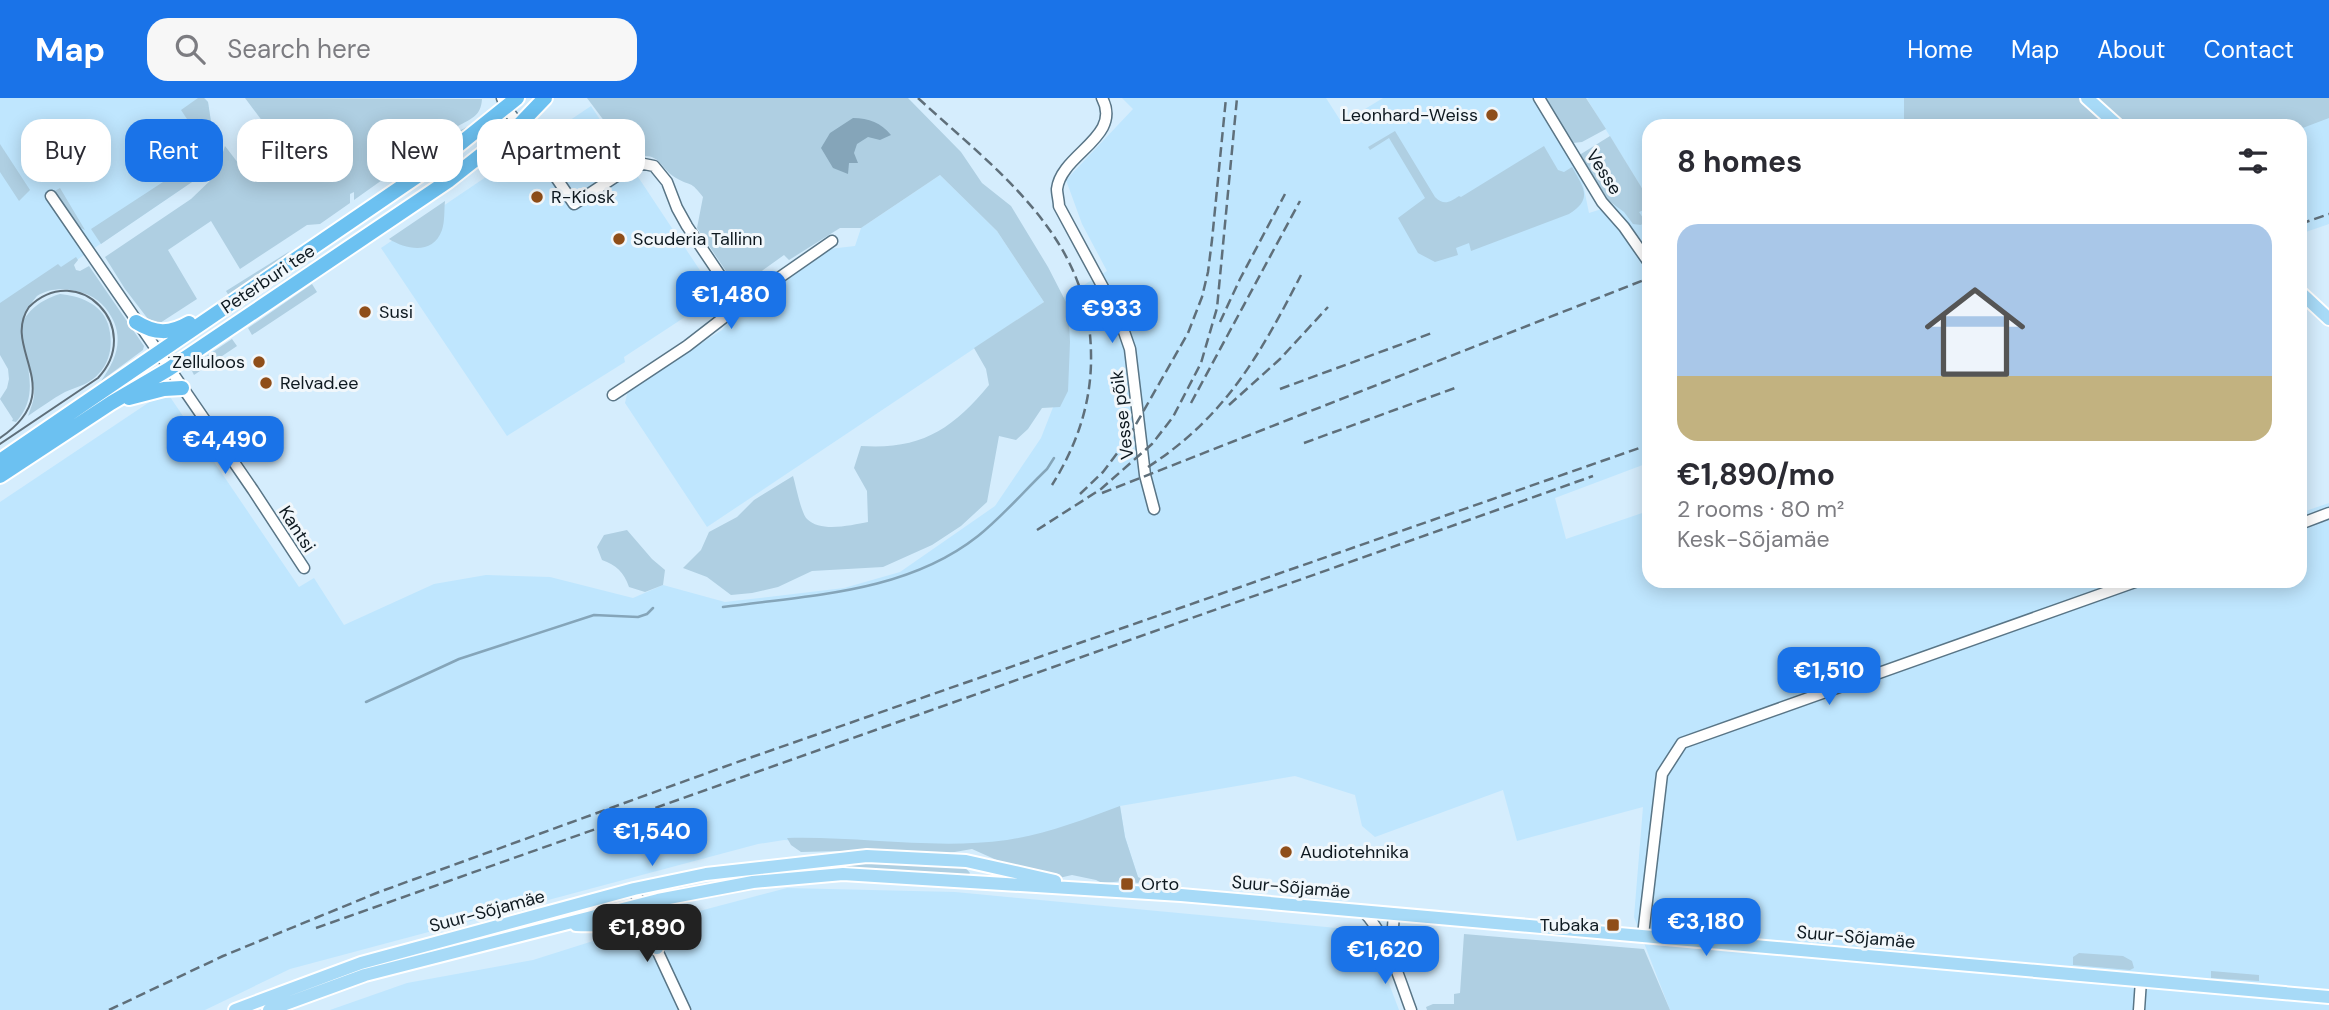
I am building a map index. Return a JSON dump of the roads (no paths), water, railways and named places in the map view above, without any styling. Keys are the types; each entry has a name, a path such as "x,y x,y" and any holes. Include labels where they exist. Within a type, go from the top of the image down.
{"highway":[{"name":"Peterburi tee","path":"525,119 545,98"},
{"name":"Peterburi tee","path":"0,461 435,164 508,101"},
{"name":"Peterburi tee","path":"0,477 111,403 169,369 448,181 477,158"},
{"path":"136,322 153,330 175,331 231,303"},
{"path":"111,403 182,388"}],"main road":[{"path":"2087,98 2110,119"},
{"path":"2307,299 2329,319"},
{"name":"Suur-Sõjamäe","path":"236,1010 361,963 634,889 706,874 867,856 966,861 1086,888"},
{"path":"980,883 981,864"},
{"name":"Suur-Sõjamäe","path":"270,1010 365,975 640,904 740,884 843,874 1086,888 2329,997"},
{"path":"562,925 617,924 641,934 657,948"}],"street":[{"name":"Vesse põik","path":"1102,98 1107,116 1103,129 1063,174 1057,189 1059,206 1119,317 1130,349 1145,475 1154,509"},
{"name":"Vesse","path":"1539,98 1602,202 1625,227 1642,252"},
{"path":"508,101 516,119"},
{"path":"645,164 654,166 667,182 677,208 740,305"},
{"path":"559,182 574,204 607,182"},
{"name":"Kantsi","path":"51,196 303,568"},
{"path":"613,395 687,346 740,305 832,241"},
{"path":"2307,521 2329,513"},
{"path":"1643,935 1662,774 1682,743 2118,588"},
{"path":"634,889 685,1010"},
{"path":"1363,911 1371,919 1388,952 1411,1010"},
{"path":"1388,952 1394,914"},
{"path":"2139,1010 2141,980"}],"waterway":[{"path":"723,607 856,588 920,569 950,555 978,536 1047,469 1054,458"},
{"path":"366,702 459,659 594,615 638,617 653,608"}],"tram line":[{"path":"0,438 20,420 30,403 33,387 22,338 22,323 29,307 48,294 67,291 85,295 100,306 110,321 114,339 111,359 98,378 0,444"}],"railway":[{"path":"918,98 978,152 1034,209 1057,240 1075,274 1087,312 1091,372 1086,406 1076,439 1052,485"},
{"path":"1080,494 1103,472 1127,440 1188,333 1202,297 1212,240 1226,98"},
{"path":"1037,530 1101,489 1152,444 1173,417 1201,363 1217,308 1237,98"},
{"path":"1220,322 1285,194"},
{"path":"1191,403 1300,201"},
{"path":"2307,222 2329,214"},
{"path":"1148,467 1199,427 1238,382 1271,332 1301,275"},
{"path":"1102,493 1642,281"},
{"path":"1229,405 1280,359 1328,307"},
{"path":"1280,389 1432,333"},
{"path":"1304,443 1455,388"},
{"path":"109,1010 223,956 379,892 732,764 1642,447"},
{"path":"316,928 1593,476"}],"place":[{"name":"Leonhard-Weiss","path":"1492,115"},
{"name":"R-Kiosk","path":"537,197"},
{"name":"Scuderia Tallinn","path":"619,239"},
{"name":"Susi","path":"365,312"},
{"name":"Zelluloos","path":"259,362"},
{"name":"Relvad.ee","path":"266,383"},
{"name":"Audiotehnika","path":"1286,852"},
{"name":"Orto","path":"1127,884"},
{"name":"Tubaka","path":"1613,925"}]}
